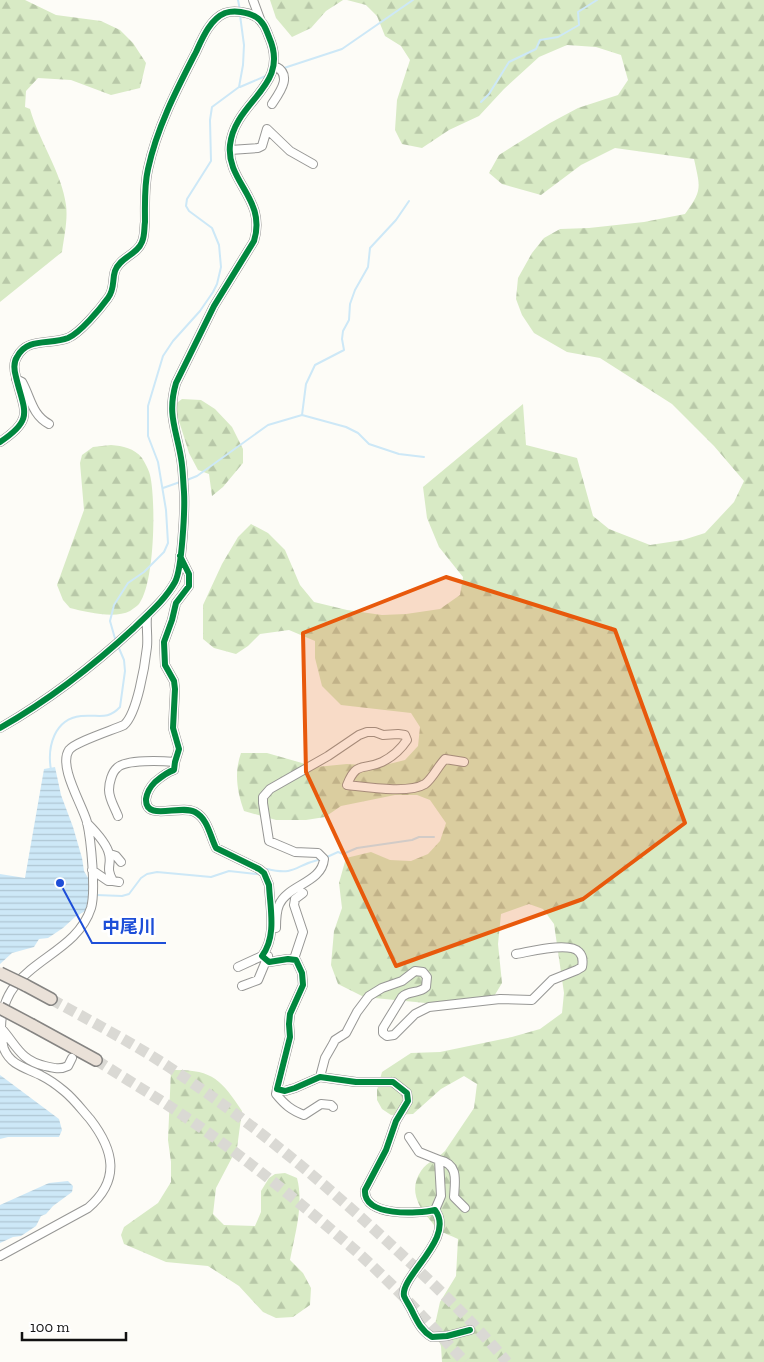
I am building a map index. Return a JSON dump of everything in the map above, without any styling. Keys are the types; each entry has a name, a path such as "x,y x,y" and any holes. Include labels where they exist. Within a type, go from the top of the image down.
{"highway":[{"path":"0,973 51,999"},
{"path":"0,1008 96,1060"}],"street":[{"path":"253,0 273,47 277,69 284,77 284,87 272,104"},
{"path":"0,442 15,433 24,419 23,404 16,379 14,362 30,344 67,338 75,334 109,298 114,285 115,271 120,262 141,245 144,233 148,170 172,99 202,38 211,24 220,16 230,12 247,13 260,20"},
{"path":"0,728 45,700 109,650 147,616 163,599 175,581 180,556 183,488 182,470 171,410 172,395 176,383 214,306 254,241 257,219 252,201 232,164 230,145 236,124 277,69"},
{"path":"230,150 262,146 267,129 290,152 313,164"},
{"path":"16,379 22,382 33,409 40,419 49,424"},
{"path":"180,556 189,574 189,586 176,603 164,642 165,665 174,681 173,728 180,749 174,770 152,785 146,797 147,804 151,810 156,812 182,809 194,812 204,820 216,848 259,868 264,873 269,885 271,929 269,943 258,980 242,986"},
{"path":"0,1256 92,1204 102,1192 108,1179 111,1163 104,1140 98,1129 66,1092 42,1076 22,1068 8,1058 3,1046 1,1028 2,1007 14,981 43,957 63,944 79,930 86,919 94,894 87,823 81,803 68,775 66,758 70,750 77,744 128,722 135,709 147,645 147,616"},
{"path":"238,967 264,958 274,944 278,906 281,901 287,894 322,868 324,859 318,853 295,852 270,841 263,797 270,790 328,756 359,735 367,732 383,735 405,735 406,740 401,748 381,762 364,766 354,771 347,785 390,789 416,787 425,784 445,759 464,762"},
{"path":"118,816 110,798 109,790 117,767 123,764 154,760 175,762"},
{"path":"87,823 95,831 110,854 116,856 121,862"},
{"path":"92,870 108,881 116,882 108,873 110,854"},
{"path":"294,959 303,932 294,904 295,899 302,893"},
{"path":"320,1077 325,1058 335,1040 346,1033 356,1012 369,996 382,988 402,982 415,971 423,972 427,977 428,983 426,987 417,992 406,994 402,997 383,1028 383,1033 387,1036 394,1035 415,1014 430,1007 500,1000 532,1000 552,980 582,967 583,959 580,952 574,949 555,947 516,954"},
{"path":"264,958 269,962 294,959"},
{"path":"294,959 299,964 303,985 290,1014 290,1037 276,1094 289,1109 304,1115 321,1104 331,1105 333,1108"},
{"path":"1,1028 20,1054 36,1064 62,1069 68,1066 72,1058"},
{"path":"277,1089 295,1088 320,1077 356,1082 393,1082 403,1089 407,1093 408,1101 392,1129 386,1150 365,1190 365,1197 372,1206 393,1211 410,1213 435,1210"},
{"path":"409,1137 419,1152 450,1164 456,1179 454,1196 465,1208"},
{"path":"435,1210 441,1196 439,1160"},
{"path":"435,1210 441,1225 434,1242 405,1286 404,1295 422,1329 432,1337 435,1338 470,1330"}],"highlighted area":[{"path":"446,577 615,630 685,823 583,899 396,966 306,772 303,633"}],"green space":[{"path":"0,0 25,0 56,15 101,21 120,30 133,43 146,63 140,88 111,95 71,80 38,78 26,91 25,107 30,109 64,193 66,228 62,252 0,302"},
{"path":"270,0 343,0 326,11 311,28 292,37 276,18"},
{"path":"347,0 764,0 764,1362 442,1362 441,1346 434,1329 440,1302 456,1276 458,1239 437,1229 421,1209 415,1190 417,1178 421,1171 445,1151 474,1108 477,1084 464,1076 441,1089 413,1114 391,1115 382,1109 377,1100 377,1090 382,1072 411,1053 440,1052 512,1037 540,1029 562,1013 564,993 554,924 543,909 529,904 501,914 498,944 502,983 493,998 436,1004 364,997 338,984 331,965 334,931 342,908 339,883 346,858 371,852 390,860 411,861 428,854 440,841 446,823 430,800 417,795 395,795 341,806 325,817 306,820 276,820 244,811 238,789 237,775 241,753 267,753 316,767 347,764 381,766 405,760 418,746 420,727 411,713 341,705 322,686 315,658 315,641 289,630 260,634 248,646 236,654 214,648 203,639 203,605 222,564 238,537 251,524 268,533 285,550 300,585 314,602 347,610 382,615 406,614 440,609 460,595 463,577 439,547 427,518 423,487 523,404 526,445 577,458 593,516 609,529 650,545 683,540 705,533 734,502 744,481 714,446 672,404 600,358 567,352 534,333 522,315 516,299 518,278 532,253 544,238 560,229 644,222 685,214 695,199 699,182 694,159 615,148 581,165 541,195 502,184 489,173 499,155 550,123 578,108 618,95 628,80 621,55 596,47 567,45 539,57 504,89 479,116 449,130 422,148 402,144 395,130 397,100 410,60 401,46 385,36 377,16 366,5"},
{"path":"182,399 201,400 215,409 232,427 243,449 243,463 223,487 212,496 209,474 198,470 189,453 174,405"},
{"path":"111,445 124,447 139,455 149,473 153,503 153,541 148,578 139,604 130,611 109,615 70,608 63,600 57,585 84,510 80,463 82,455 93,447"},
{"path":"171,1070 196,1071 214,1078 228,1091 242,1111 237,1148 216,1188 213,1214 224,1225 255,1226 261,1212 261,1191 269,1178 275,1174 285,1173 297,1178 300,1198 290,1260 303,1273 311,1288 310,1305 293,1317 276,1318 263,1312 239,1286 208,1266 166,1262 124,1244 121,1235 124,1227 158,1203 171,1182 168,1140"}],"water":[{"path":"55,767 61,795 73,827 84,871 97,893 96,901 92,907 75,917 48,938 39,939 34,947 12,953 0,964 0,874 25,878 44,769"},
{"path":"0,1075 59,1119 62,1130 59,1137 8,1137 0,1139"},
{"path":"68,1181 73,1186 72,1192 41,1216 36,1226 21,1236 13,1237 0,1243 0,1205 49,1183"}],"waterway":[{"path":"238,0 240,10"},
{"path":"284,68 342,49 413,0"},
{"path":"481,102 489,94 509,62 536,49 540,40 558,37 579,25 578,12 597,0"},
{"path":"116,642 110,621 114,605 128,583 144,572 164,552 168,543 166,510 158,462 148,436 148,406 163,356 173,341 200,311 217,284 221,267 219,245 212,228 189,211 186,206 187,199 211,161 210,120 212,107 239,87 244,45 240,15"},
{"path":"240,87 268,75"},
{"path":"302,415 306,384 315,365 344,350 343,331 349,320 350,304 355,290 368,267 370,248 396,220 409,201"},
{"path":"187,480 197,476 268,425 302,415 346,427 358,433 369,444 399,454 424,457"},
{"path":"163,488 180,482"},
{"path":"51,770 50,752 54,736 64,722 81,716 111,714 120,707 125,671 124,660 118,646"},
{"path":"327,857 338,852 343,854 357,848 412,840 419,837 434,837"},
{"path":"267,869 290,871 318,860"},
{"path":"96,895 122,896 129,894 141,878 147,874 157,872 211,877 229,871 257,874"}],"tunnel":[{"path":"51,999 155,1058 260,1132 346,1204 415,1267 469,1320 507,1362"},
{"path":"96,1060 188,1119 286,1192 370,1264 412,1305 465,1362"}],"cycle path":[{"path":"0,442 11,434 23,420 24,406 14,367 21,351 33,344 68,338 84,326 110,295 117,266 140,246 144,234 146,182 152,153 168,109 207,30 215,20 225,13 241,12 256,17 262,23 269,37 274,54 273,69 268,81 241,116 234,129 230,145 230,158 234,170 251,202 257,226 254,241 214,306 176,383 173,394 172,412 182,462 184,500 181,552 175,582 156,606 103,656 53,694 0,728"},
{"path":"180,556 189,574 189,586 176,603 164,642 165,665 174,681 173,728 179,749 174,770 166,773 149,790 146,799 147,806 151,810 157,811 189,810 195,812 206,823 216,848 264,873 269,885 272,922 270,940 262,956 269,962 288,959 296,960 302,973 303,985 290,1014 290,1037 277,1089 285,1091 320,1077 356,1082 393,1082 407,1093 408,1101 396,1121 386,1150 365,1190 367,1199 373,1205 393,1212 405,1213 435,1210 440,1221 438,1232 426,1256 410,1278 405,1288 404,1296 421,1326 432,1337 447,1336 470,1330"}],"place":[{"name":"中尾川","path":"60,883"}]}
